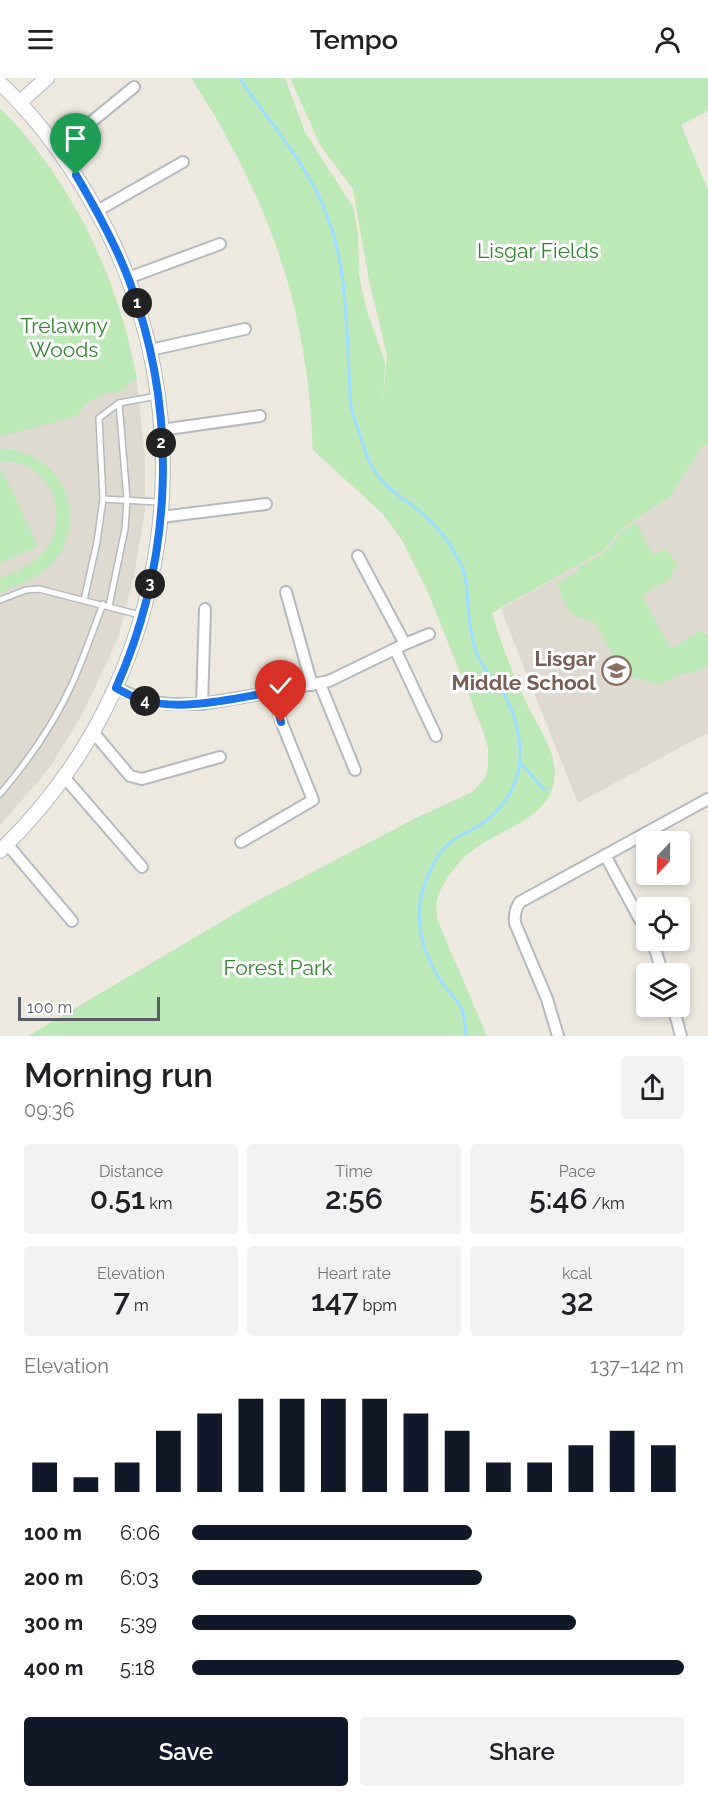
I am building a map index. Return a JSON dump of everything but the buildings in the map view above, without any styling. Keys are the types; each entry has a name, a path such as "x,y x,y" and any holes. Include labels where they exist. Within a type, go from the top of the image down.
{"street":[{"path":"20,102 47,78"},
{"path":"0,84 20,102 58,149 97,211 112,241 128,278 150,350 161,430 162,517 142,615 131,652 116,688 93,732 64,777 4,847 72,921"},
{"path":"58,149 134,87"},
{"path":"97,211 183,162"},
{"path":"128,278 220,244"},
{"path":"150,350 245,329"},
{"path":"161,430 260,416"},
{"path":"162,517 266,504"},
{"path":"358,556 400,646 436,736"},
{"path":"286,592 316,684 355,770"},
{"path":"202,704 205,609"},
{"path":"116,688 146,701 169,704 202,704 273,692 329,681 429,634"},
{"path":"241,842 313,800 281,722 273,692"},
{"path":"93,732 130,776 135,778 142,779 220,757"},
{"path":"64,777 142,867"},
{"path":"558,1036 541,983 515,923 514,912 520,902 708,799"},
{"path":"605,855 636,912"},
{"path":"676,1017 681,1036"}],"lane":[{"path":"84,600 97,542 103,499 99,418 119,403 157,396"},
{"path":"0,794 20,770 47,730 68,692 106,605 126,529 127,499 119,403"},
{"path":"103,499 163,502"},
{"path":"0,600 26,590 34,590 142,615"}],"shaded area":[{"path":"137,380 145,461 145,511 134,577 118,638 83,713 53,762 0,825 0,435"},
{"name":"Lisgar Middle School","path":"708,445 708,734 578,803 501,609 603,551 623,528 671,496 702,446"}],"green space":[{"path":"191,78 285,78 305,132 353,207 358,233 359,275 366,308 385,363 383,402 387,355 369,281 353,189 320,145 290,78 708,78 708,111 681,125 708,190 708,445 702,446 671,496 623,528 603,551 492,613 515,677 552,756 554,782 549,796 540,808 462,859 448,877 437,899 437,919 487,1036 28,1036 253,903 416,818 472,792 485,778 488,766 488,748 483,731 428,592 403,542 383,514 313,450 308,385 298,325 278,250 249,180 212,111"},
{"name":"Trelawny Woods","path":"0,108 50,167 89,234 118,306 137,380 127,384 126,390 108,393 88,402 75,417 0,437"},
{"path":"0,449 23,452 48,467 65,492 70,522 61,551 52,564 34,577 0,593 0,578 35,561 44,552 52,537 56,521 56,506 43,479 32,469 17,463 0,461"},
{"path":"2,470 38,546 0,564 0,471"},
{"path":"636,522 653,555 666,549 679,567 671,572 673,577 642,596 671,648 702,630 705,636 708,634 708,666 659,685 623,674 596,624 570,612 557,583 604,553 624,530"}],"waterway":[{"path":"239,78 306,173 316,190 332,229 342,273 351,405 369,461 384,483 434,524 457,557 465,579 470,624 477,654 484,668 507,699 517,726 519,765 512,789 488,819 453,840 441,851 429,873 420,903 419,914 424,945 437,975 462,1009 466,1036"},
{"path":"521,764 544,789"}],"place":[{"name":"Lisgar Middle School","path":"617,671"}],"route":[{"path":"76,175 105,226 132,290 150,350 161,430 163,483 159,537 135,640 116,688 134,697 158,704 202,704 273,692 281,722"}],"park label":[{"name":"Lisgar Fields","path":"538,251"},
{"name":"Forest Park","path":"278,968"}]}
